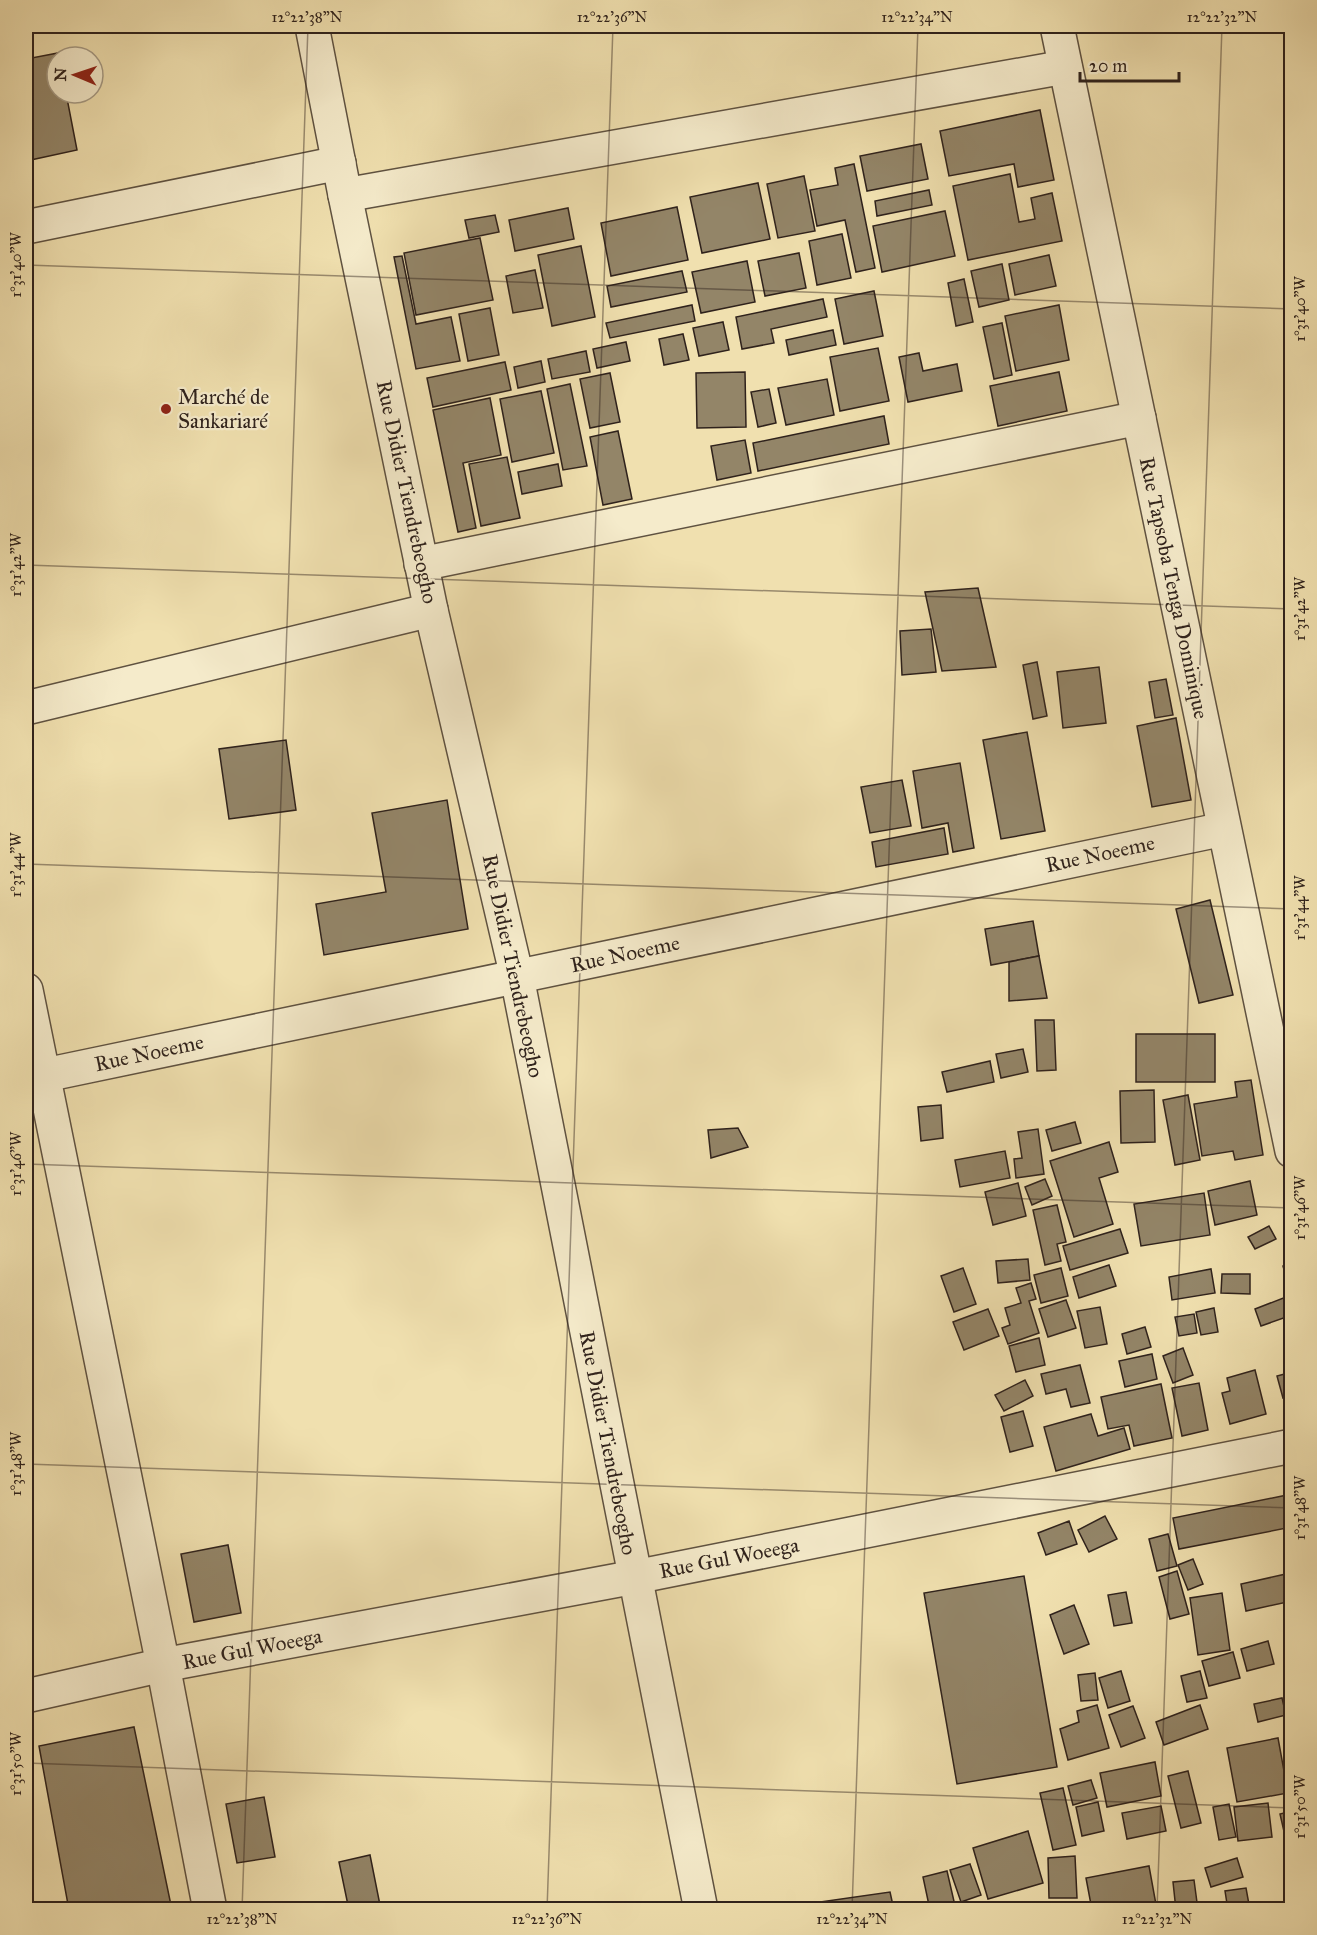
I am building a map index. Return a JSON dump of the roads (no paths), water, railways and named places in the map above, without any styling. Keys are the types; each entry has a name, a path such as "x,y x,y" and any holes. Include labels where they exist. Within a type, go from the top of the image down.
{"street":[{"name":"Rue Didier Tiendrebeogho","path":"312,26 421,564 517,977 701,1910"},
{"name":"Rue Tapsoba Tenga Dominique","path":"1057,26 1292,1152"},
{"path":"345,195 1065,67"},
{"path":"26,227 339,163"},
{"path":"421,564 1139,418"},
{"path":"26,708 431,610"},
{"name":"Rue Noeeme","path":"35,1077 1224,829"},
{"path":"26,990 35,1077 163,1665 210,1910"},
{"name":"Rue Gul Woeega","path":"26,1695 163,1665 634,1577 1292,1446"}],"place":[{"name":"Marché de Sankariaré","path":"166,409"}]}
